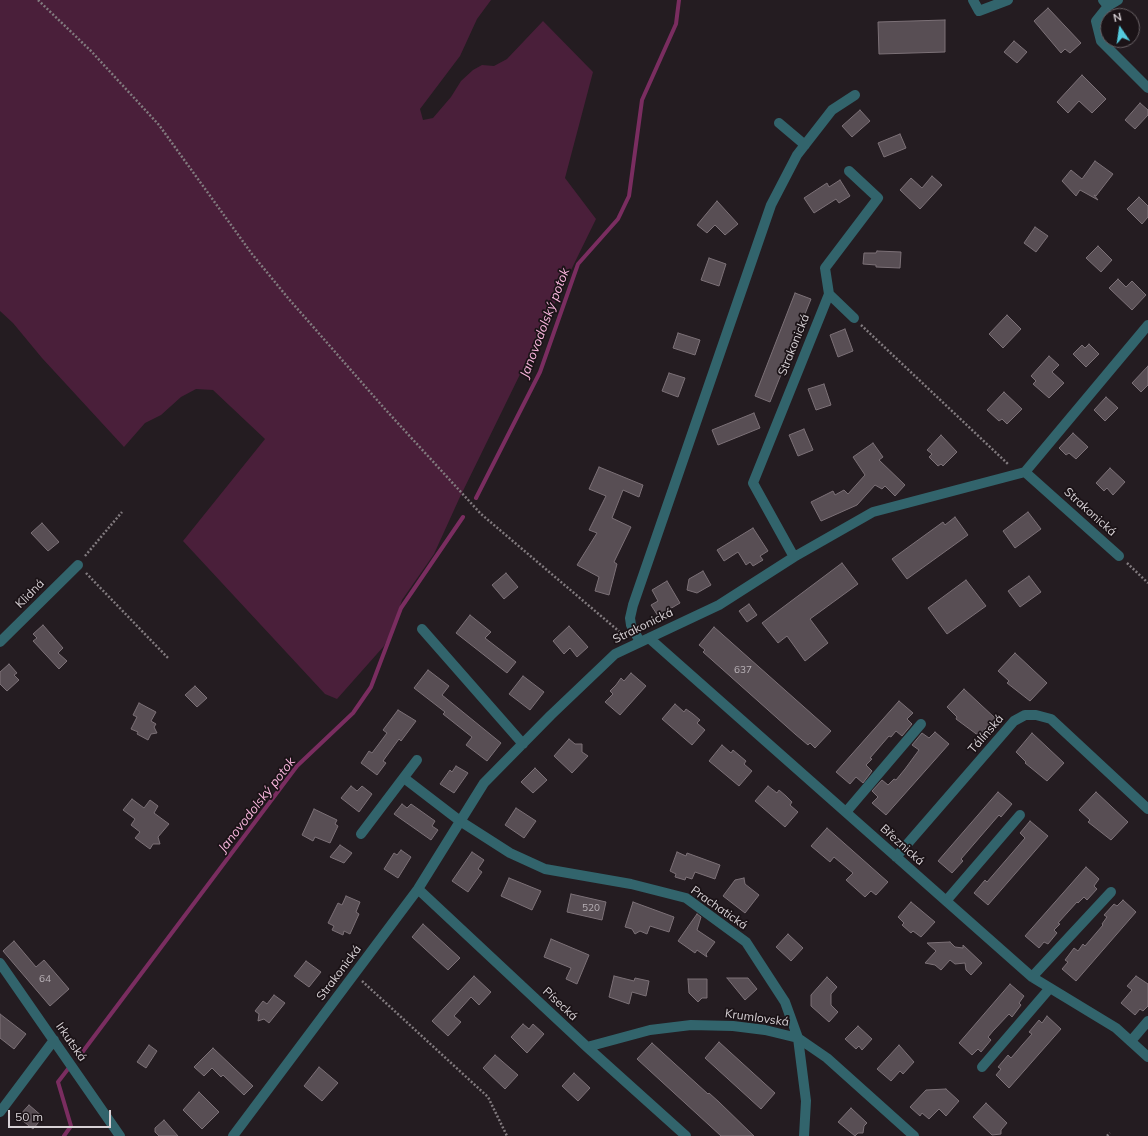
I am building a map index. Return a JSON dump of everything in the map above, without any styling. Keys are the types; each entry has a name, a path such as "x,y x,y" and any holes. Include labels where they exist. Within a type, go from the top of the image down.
{"street":[{"path":"973,0 979,11 1008,0"},
{"path":"1118,0 1106,3 1096,21 1101,41 1148,88"},
{"path":"641,642 631,625 630,618 633,605 771,205 797,155 832,110 855,95"},
{"path":"779,122 805,145"},
{"path":"849,171 878,198 825,268 829,294 854,318"},
{"name":"Strakonická","path":"794,557 753,483 829,294"},
{"path":"1025,472 1148,324"},
{"name":"Strakonická","path":"233,1136 418,889 484,783 615,654 719,605 794,557 873,512 1025,472 1119,556"},
{"name":"Klidná","path":"0,642 78,565"},
{"path":"422,629 523,744"},
{"name":"Březnická","path":"641,642 846,812 1032,977 1116,1028 1148,1056"},
{"name":"Tálínská","path":"896,857 1014,721 1025,715 1036,715 1050,719 1148,809"},
{"path":"846,812 921,724"},
{"path":"361,834 417,760"},
{"path":"404,778 460,821"},
{"path":"946,901 1020,815"},
{"name":"Prachatická","path":"460,821 510,853 545,869 631,884 686,898 746,942 785,1002 798,1038 806,1101 804,1136"},
{"name":"Písecká","path":"418,889 587,1047 686,1136"},
{"path":"1032,977 1111,892"},
{"name":"Irkutská","path":"0,963 120,1136"},
{"path":"982,1067 1050,988"},
{"path":"1131,1041 1148,1021"},
{"name":"Krumlovská","path":"587,1047 650,1030 690,1025 733,1026 765,1030 798,1038 828,1058 914,1136"},
{"path":"0,1112 54,1040"}],"path":[{"path":"38,0 91,51 160,124 252,254 384,408 481,514 641,642"},
{"path":"854,318 1011,467 1025,472"},
{"path":"122,512 78,565 168,658"},
{"path":"1119,556 1148,583"},
{"path":"354,974 488,1096 507,1136"},
{"path":"1107,1136 1110,1133"}],"shaded area":[{"path":"0,0 491,0 477,19 460,56 420,109 423,120 433,118 451,97 461,81 473,70 482,65 494,66 507,59 543,21 593,72 565,178 596,219 459,499 434,554 402,600 392,630 384,646 337,699 325,694 183,541 265,439 213,390 196,389 181,397 161,415 145,423 124,447 42,358 13,323 0,311"}],"building":[{"path":"1048,8 1081,43 1070,53 1065,49 1061,53 1034,21"},
{"path":"945,20 945,52 879,54 878,22"},
{"path":"1014,41 1027,52 1017,63 1004,52"},
{"path":"1082,75 1106,99 1092,113 1079,101 1068,113 1057,102"},
{"path":"1140,103 1148,110 1148,115 1135,129 1125,120"},
{"path":"860,110 870,121 852,137 842,126"},
{"path":"900,134 906,148 884,157 878,143"},
{"path":"1095,161 1113,174 1096,196 1094,195 1098,200 1080,190 1076,196 1062,181 1071,170 1082,179"},
{"path":"932,176 942,185 920,209 900,190 911,178 922,188"},
{"path":"840,180 850,196 839,203 836,199 814,213 804,198 827,183 829,187"},
{"path":"1139,197 1148,206 1148,217 1142,224 1127,209"},
{"path":"717,201 738,224 725,235 715,225 707,233 697,225"},
{"path":"1035,227 1048,236 1036,252 1024,243"},
{"path":"1098,246 1112,260 1101,272 1086,258"},
{"path":"877,251 901,252 900,268 876,267 876,265 863,264 864,253 876,253"},
{"path":"709,258 726,264 719,286 701,280"},
{"path":"1118,279 1126,287 1132,281 1146,295 1132,310 1109,288"},
{"path":"795,293 811,299 797,334 799,335 786,368 784,367 770,402 755,396"},
{"path":"1007,315 1021,329 1003,348 989,334"},
{"path":"845,329 853,351 838,357 830,335"},
{"path":"678,333 700,340 695,355 673,348"},
{"path":"1089,344 1099,354 1086,367 1073,354 1082,345 1085,348"},
{"path":"1049,356 1059,365 1052,372 1064,383 1049,398 1033,384 1036,381 1031,376"},
{"path":"1148,366 1148,385 1141,392 1132,383"},
{"path":"669,373 685,378 678,397 662,391"},
{"path":"824,384 831,405 816,410 808,389"},
{"path":"1004,392 1022,409 1007,424 1002,419 999,421 987,410"},
{"path":"1106,397 1118,408 1105,421 1094,410"},
{"path":"754,413 760,428 718,445 712,430"},
{"path":"804,429 813,450 798,456 789,435"},
{"path":"1073,433 1088,447 1076,459 1069,453 1066,455 1059,448"},
{"path":"941,435 957,452 943,466 941,464 938,466 929,457 932,454 927,450"},
{"path":"873,443 883,457 879,460 905,485 895,496 885,486 882,489 875,485 857,505 821,521 811,502 833,491 835,495 844,490 848,494 865,475 853,457"},
{"path":"599,467 643,485 639,497 623,490 612,518 631,527 614,562 617,564 609,595 595,591 599,577 577,565 597,533 589,530 606,496 589,489"},
{"path":"1110,468 1125,482 1113,495 1107,488 1104,491 1096,483"},
{"path":"1028,512 1041,529 1015,548 1003,531"},
{"path":"955,517 968,535 907,579 892,559 943,522 945,525"},
{"path":"42,523 59,542 48,551 31,533"},
{"path":"753,528 768,551 760,556 763,560 753,566 750,562 746,565 738,552 724,561 717,550"},
{"path":"842,563 858,584 810,619 828,643 805,661 787,636 778,643 762,623"},
{"path":"703,571 711,585 697,593 687,590 689,579"},
{"path":"506,573 518,587 504,599 492,585"},
{"path":"1029,576 1041,592 1020,607 1008,591"},
{"path":"966,580 986,606 947,634 928,608"},
{"path":"667,581 680,603 658,616 651,605 658,601 652,590"},
{"path":"749,604 757,615 747,622 739,611"},
{"path":"470,615 491,632 485,638 516,662 507,673 456,633"},
{"path":"43,625 63,648 58,653 67,661 59,669 33,641 37,638 33,634"},
{"path":"569,626 588,647 577,657 570,648 564,654 553,641"},
{"path":"714,627 831,731 815,748 810,743 808,745 795,734 703,652 705,650 699,645"},
{"path":"1015,653 1047,683 1030,701 1007,683 1009,681 998,671"},
{"path":"9,664 17,673 14,675 19,680 7,691 0,684 0,672"},
{"path":"428,670 449,686 442,695 501,743 487,761 466,745 472,737 443,714 445,712 414,688"},
{"path":"631,673 646,686 620,715 605,702 613,694 610,691 621,678 624,681"},
{"path":"523,676 544,692 530,710 509,694"},
{"path":"195,686 207,698 197,707 185,695"},
{"path":"964,689 995,718 979,736 956,719 957,717 947,707"},
{"path":"899,701 913,713 907,719 912,724 902,736 896,731 891,737 889,736 870,758 872,759 866,765 872,771 863,783 856,777 850,784 836,772"},
{"path":"139,703 156,712 151,721 156,724 154,727 157,733 151,734 148,740 137,734 138,732 131,729 137,717 133,715"},
{"path":"675,704 684,712 686,709 700,720 697,723 705,730 692,745 662,719"},
{"path":"398,710 416,721 401,741 399,739 383,761 386,763 377,775 361,763 369,751 372,753 387,733 383,730"},
{"path":"935,732 949,744 886,815 872,803 878,797 872,791 882,780 888,785 894,779 896,780 919,750 912,745 922,733 929,738"},
{"path":"1032,733 1064,763 1047,781 1025,763 1026,762 1016,752"},
{"path":"569,739 575,744 582,744 582,752 588,756 572,773 554,756"},
{"path":"722,745 731,753 733,750 746,761 744,764 752,771 739,786 709,761"},
{"path":"456,766 468,773 454,793 440,784 450,770 452,772"},
{"path":"535,768 547,780 533,793 521,782"},
{"path":"351,786 357,791 362,786 372,794 359,812 341,798"},
{"path":"768,786 777,793 779,790 786,796 792,802 790,805 798,812 785,827 755,801"},
{"path":"998,792 1012,804 1001,817 999,815 961,859 963,861 952,873 938,861"},
{"path":"1096,792 1128,822 1111,840 1088,822 1090,820 1079,810"},
{"path":"132,799 144,808 150,800 158,806 154,813 169,824 158,837 160,844 153,844 150,849 135,838 140,832 131,825 135,819 123,810"},
{"path":"402,804 407,808 411,804 435,821 432,826 438,830 431,840 394,814"},
{"path":"516,808 536,821 524,838 505,825"},
{"path":"314,809 337,820 335,824 338,826 330,843 315,837 313,841 302,835"},
{"path":"1030,821 1048,836 988,905 974,893 985,880 987,882 1025,838 1020,833"},
{"path":"827,828 888,882 876,895 871,891 865,897 846,880 853,873 834,857 830,862 811,846"},
{"path":"340,845 352,853 344,863 330,857"},
{"path":"401,850 411,857 398,878 384,869 394,853 397,855"},
{"path":"472,852 484,860 478,869 482,872 468,892 452,881"},
{"path":"677,852 686,856 687,853 720,865 715,879 695,872 692,879 686,877 685,880 675,877 676,874 670,871"},
{"path":"1086,867 1099,879 1094,886 1097,889 1087,900 1084,897 1078,903 1077,902 1058,923 1060,924 1054,930 1057,933 1048,944 1044,942 1039,948 1025,936"},
{"path":"509,878 541,891 532,910 501,896"},
{"path":"744,878 745,884 759,895 745,913 723,896 735,880"},
{"path":"571,894 606,902 602,920 567,912"},
{"path":"346,896 360,902 356,912 359,914 350,934 344,931 343,935 332,930 334,926 328,923 338,903 342,905"},
{"path":"1123,900 1136,912 1076,981 1062,969 1068,962 1065,960 1074,948 1078,951 1083,944 1085,946 1103,925 1102,924 1107,917 1104,915 1114,904 1117,906"},
{"path":"633,902 674,917 669,932 650,926 647,934 640,931 635,934 632,929 625,927"},
{"path":"911,902 935,922 921,937 913,931 911,933 902,925 904,923 898,917"},
{"path":"697,914 701,917 697,930 715,942 706,954 707,957 697,950 695,953 678,941"},
{"path":"423,924 460,958 448,970 412,937"},
{"path":"788,934 803,948 791,961 776,947"},
{"path":"551,939 589,955 577,984 566,979 571,968 544,957"},
{"path":"14,941 36,967 44,960 69,989 50,1006 3,951"},
{"path":"950,942 955,947 963,948 963,945 982,963 971,975 966,970 965,963 955,964 950,960 941,970 935,965 925,963 936,951 927,943"},
{"path":"306,961 321,972 309,987 294,976"},
{"path":"474,976 491,992 479,1005 471,997 454,1016 461,1022 448,1036 432,1021"},
{"path":"614,976 634,981 635,978 649,981 646,996 632,992 629,1004 609,997"},
{"path":"1136,976 1148,984 1148,1006 1143,1011 1140,1009 1135,1015 1121,1003 1132,990 1127,986"},
{"path":"827,977 837,987 831,994 831,1005 838,1012 829,1022 811,1006 811,995"},
{"path":"727,978 748,978 757,989 745,1000"},
{"path":"688,979 707,979 707,998 702,998 698,1002 689,993"},
{"path":"1010,984 1024,996 1019,1003 1021,1005 1012,1017 1009,1014 993,1031 988,1037 991,1040 981,1052 978,1049 972,1055 959,1043"},
{"path":"274,995 285,1003 269,1023 264,1019 258,1021 259,1014 255,1011 263,1001 267,1004"},
{"path":"0,1014 26,1034 14,1049 0,1038"},
{"path":"1047,1016 1061,1029 1009,1088 996,1075 1001,1069 998,1067 1008,1055 1011,1058 1032,1034 1029,1032 1039,1020 1042,1023"},
{"path":"523,1024 529,1029 533,1024 544,1034 527,1053 511,1037"},
{"path":"858,1026 872,1039 862,1050 859,1046 856,1049 845,1039"},
{"path":"719,1042 775,1093 761,1109 705,1058"},
{"path":"652,1043 708,1094 709,1093 719,1102 754,1136 721,1136 637,1059"},
{"path":"149,1045 157,1051 146,1068 137,1062"},
{"path":"899,1045 914,1062 903,1074 900,1071 891,1081 877,1069"},
{"path":"213,1048 253,1086 244,1095 223,1075 221,1077 212,1068 204,1076 194,1067"},
{"path":"495,1055 518,1075 505,1089 483,1068"},
{"path":"319,1067 338,1083 322,1101 304,1086"},
{"path":"574,1073 590,1088 578,1101 562,1086"},
{"path":"946,1089 959,1101 946,1116 939,1109 929,1119 922,1113 920,1116 910,1107 926,1090"},
{"path":"199,1092 219,1112 202,1129 183,1110"},
{"path":"986,1103 1007,1123 1001,1130 1001,1134 992,1135 973,1117"},
{"path":"29,1105 43,1117 33,1129 18,1117"},
{"path":"851,1108 867,1123 864,1126 863,1133 858,1133 855,1136 838,1122"},
{"path":"164,1120 178,1136 159,1136 155,1132 155,1128"}],"waterway":[{"name":"Janovodolský potok","path":"476,498 540,372 578,264 618,219 629,196 642,100 676,24 679,0"},
{"name":"Janovodolský potok","path":"78,1058 297,766 353,713 371,687 401,608 463,517"},
{"name":"Janovodolský potok","path":"64,1136 71,1126 58,1082 68,1069"}]}
